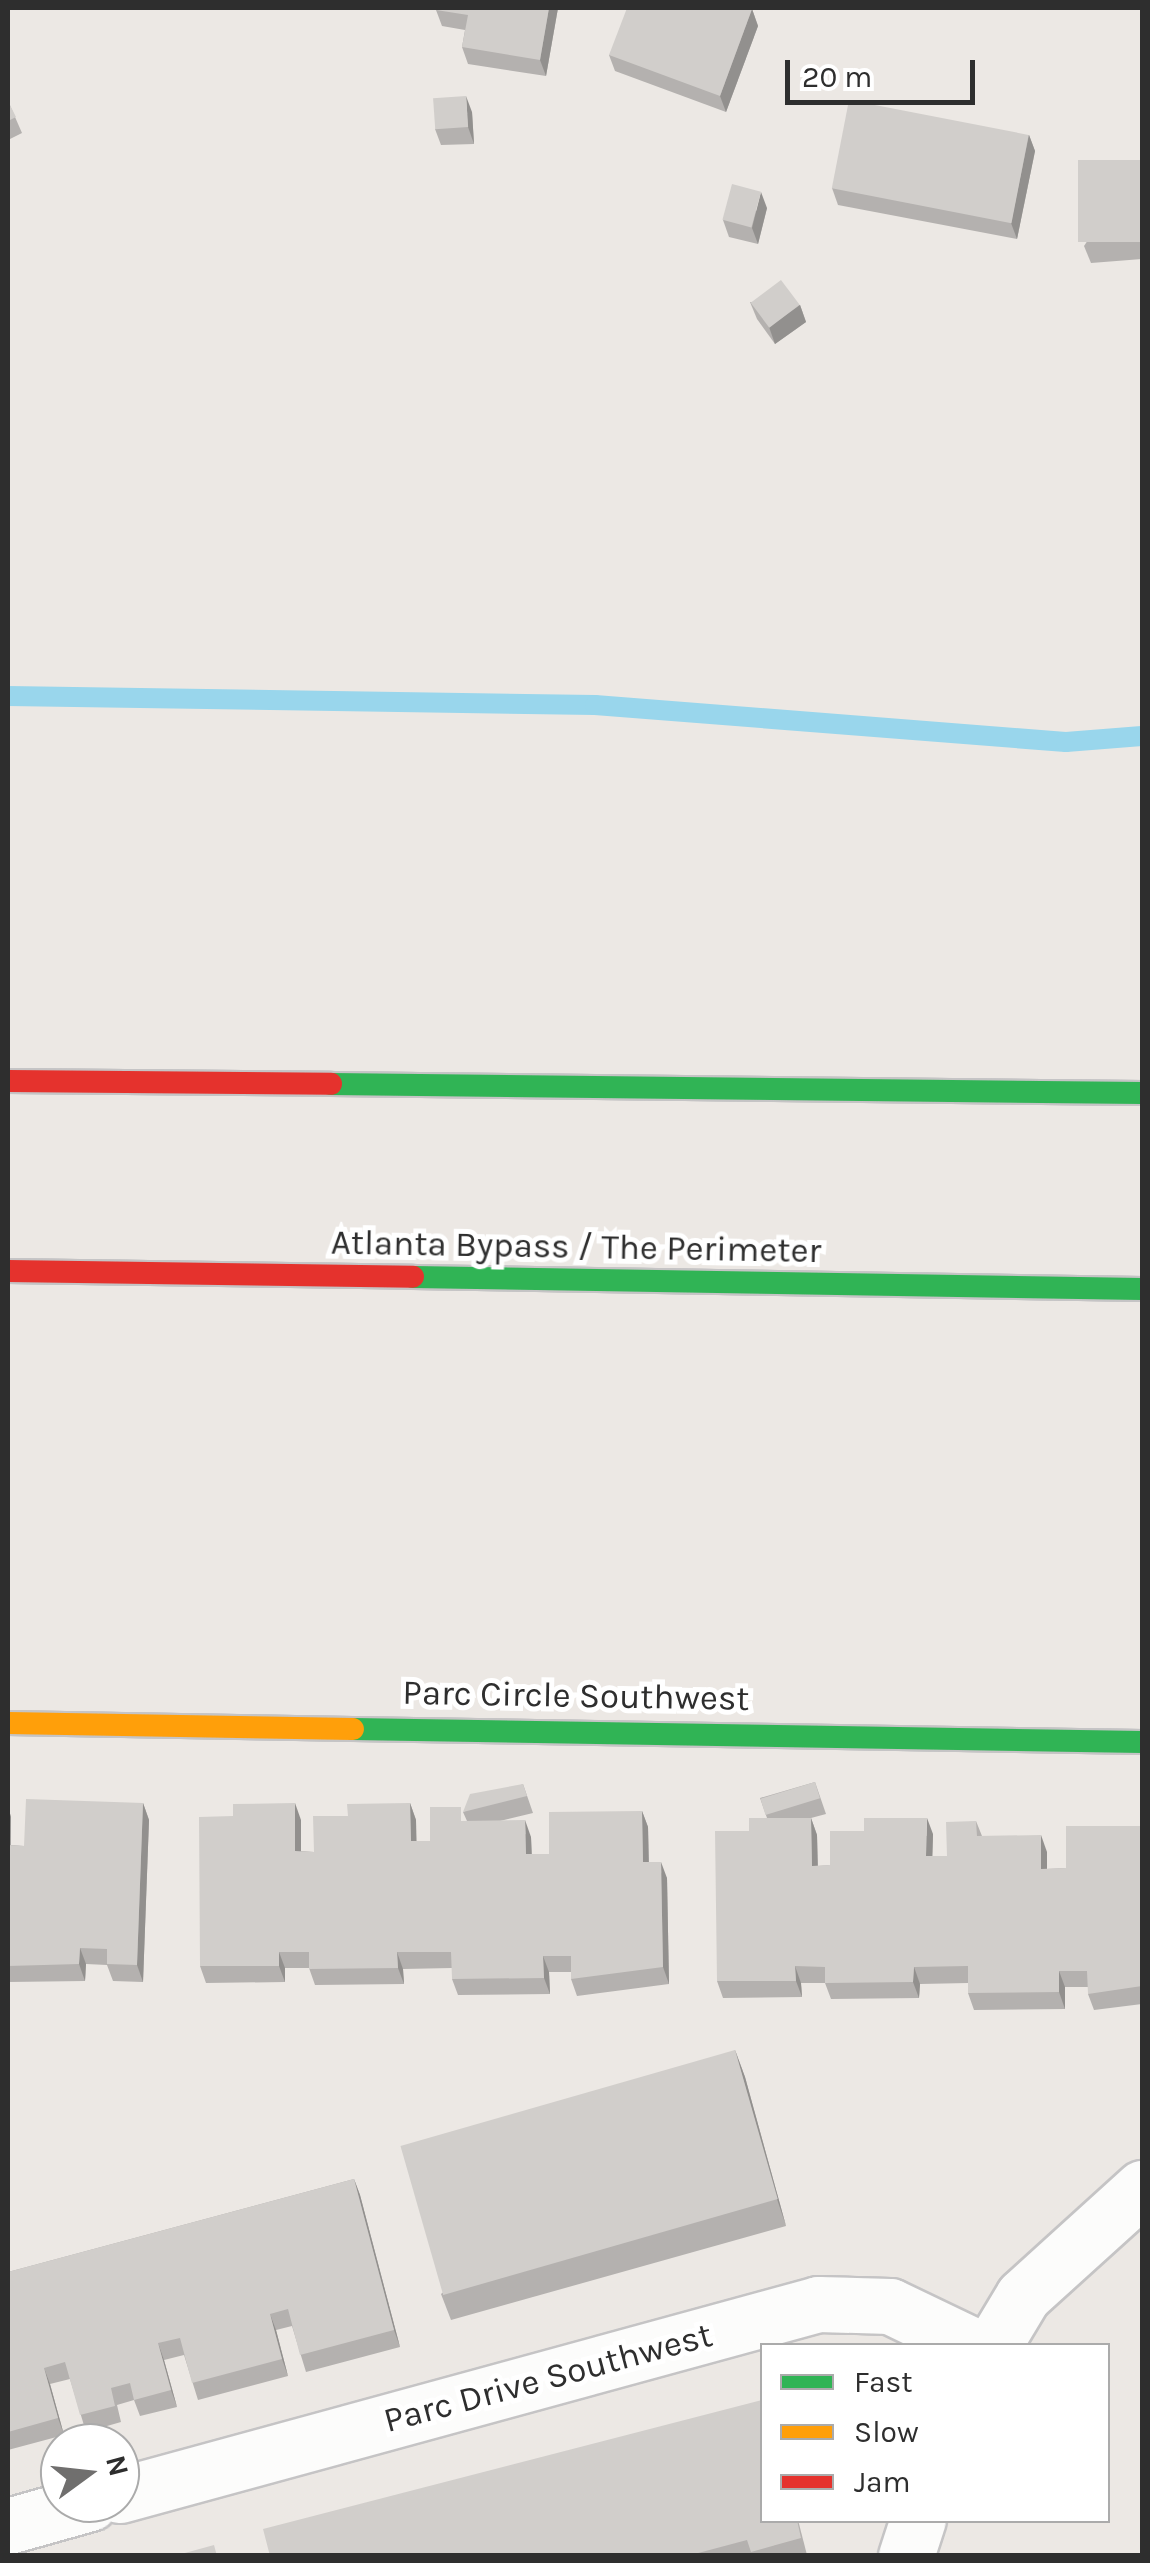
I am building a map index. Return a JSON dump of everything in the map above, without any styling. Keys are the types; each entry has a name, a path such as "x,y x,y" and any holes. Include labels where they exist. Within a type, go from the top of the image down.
{"main road":[{"path":"8,1080 1142,1093"},
{"name":"Atlanta Bypass / The Perimeter","path":"8,1271 1142,1289"},
{"name":"Parc Circle Southwest","path":"8,1723 1142,1742"}],"street":[{"path":"995,2343 1023,2296 1142,2188"},
{"name":"Parc Drive Southwest","path":"140,2490 818,2304 890,2306 966,2343"},
{"path":"8,2526 40,2517"},
{"path":"906,2556 917,2523"}],"building":[{"path":"436,8 549,8 540,60 462,47 468,15"},
{"path":"627,8 752,9 720,96 609,55"},
{"path":"466,96 468,127 435,129 433,98"},
{"path":"849,100 1029,135 1011,223 832,188"},
{"path":"8,101 16,117 8,121"},
{"path":"1078,160 1142,160 1142,242 1078,242"},
{"path":"732,184 761,192 751,228 722,220"},
{"path":"781,280 800,305 769,328 751,303"},
{"path":"815,1782 820,1798 765,1815 760,1799"},
{"path":"523,1784 527,1796 463,1812 470,1794"},
{"path":"26,1799 143,1803 137,1965 107,1964 107,1949 80,1948 79,1964 8,1966 8,1845 24,1846"},
{"path":"295,1803 295,1851 314,1852 313,1816 348,1816 347,1804 410,1803 411,1841 430,1841 430,1807 461,1807 461,1821 525,1820 526,1854 549,1854 549,1812 642,1811 643,1862 661,1862 663,1967 571,1979 571,1956 543,1956 544,1978 452,1979 451,1952 397,1952 398,1968 309,1969 309,1952 279,1952 279,1966 200,1966 199,1817 233,1816 233,1804"},
{"path":"749,1818 811,1818 812,1866 830,1865 830,1831 864,1831 864,1818 927,1818 926,1856 947,1856 946,1822 976,1821 977,1836 1041,1835 1041,1869 1066,1868 1066,1826 1142,1826 1142,1986 1088,1994 1087,1971 1059,1971 1059,1992 968,1993 968,1966 914,1967 913,1982 825,1983 825,1967 795,1966 796,1981 717,1981 715,1831 749,1831"},
{"path":"735,2050 778,2199 443,2295 400,2146"},
{"path":"354,2179 394,2330 300,2355 288,2309 270,2314 282,2359 192,2383 180,2338 158,2343 171,2390 134,2400 130,2383 111,2388 115,2406 80,2415 65,2362 44,2368 58,2418 8,2432 8,2272"},
{"path":"760,2401 760,2523 798,2523 801,2538 751,2552 747,2540 687,2556 270,2556 263,2529"},
{"path":"214,2545 217,2556 174,2556"}],"waterway":[{"path":"8,696 595,705 1066,742 1142,736"}],"traffic: fast":[{"path":"331,1084 1142,1093"},
{"path":"413,1277 1142,1289"},
{"path":"353,1729 1142,1742"}],"traffic: slow":[{"path":"8,1723 353,1729"}],"traffic: jam":[{"path":"8,1081 331,1084"},
{"path":"8,1271 413,1277"}]}
